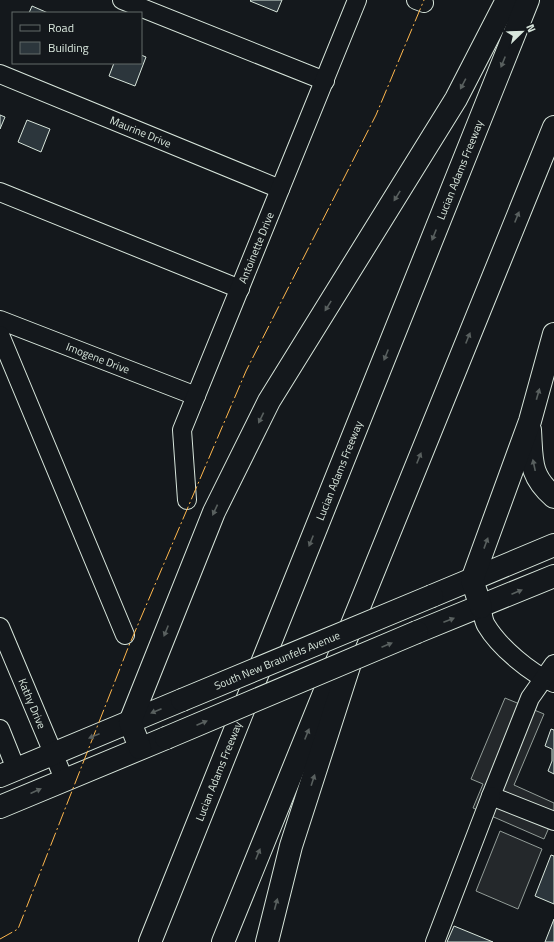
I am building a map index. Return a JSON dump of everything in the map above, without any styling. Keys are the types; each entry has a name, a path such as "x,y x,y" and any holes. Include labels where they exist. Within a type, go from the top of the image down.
{"main road":[{"path":"140,748 130,722 214,512 269,401 452,106 507,0"},
{"name":"Lucian Adams Freeway","path":"150,942 528,0"},
{"path":"223,942 554,128"},
{"path":"481,607 472,580 530,421 554,334"},
{"path":"530,421 533,467 542,486 554,497"},
{"path":"266,942 292,846 404,494"},
{"name":"South New Braunfels Avenue","path":"8,772 554,545"},
{"path":"0,807 64,779 554,576"}],"street":[{"path":"122,0 324,81"},
{"name":"Antoinette Drive","path":"187,500 182,430 357,0"},
{"name":"Maurine Drive","path":"0,74 280,189"},
{"path":"0,192 240,289"},
{"name":"Imogene Drive","path":"0,320 196,396"},
{"path":"0,335 125,634"},
{"path":"481,607 485,623 496,640 549,681"},
{"name":"Kathy Drive","path":"0,627 64,779"},
{"path":"435,942 530,698 549,681 554,664"},
{"path":"2,739 8,772"},
{"path":"491,796 554,821"}],"shaded area":[{"path":"505,698 544,714 514,785 554,803 554,816 544,839 473,808 483,784 471,779"},
{"path":"500,831 542,849 518,909 476,891"}],"building":[{"path":"282,0 277,12 250,1"},
{"path":"32,6 46,12 29,12"},
{"path":"142,55 146,57 135,86 109,76 114,64 142,64"},
{"path":"0,115 5,117 0,129"},
{"path":"27,120 50,129 41,152 18,142"},
{"path":"551,729 554,730 554,774 548,771 552,761 552,749 545,746"},
{"path":"551,855 554,856 554,904 535,896"},
{"path":"554,919 554,942 545,942"},
{"path":"454,926 493,942 447,942"}],"power":[{"path":"0,939 18,929 128,648 246,371 376,115 424,0"}]}
